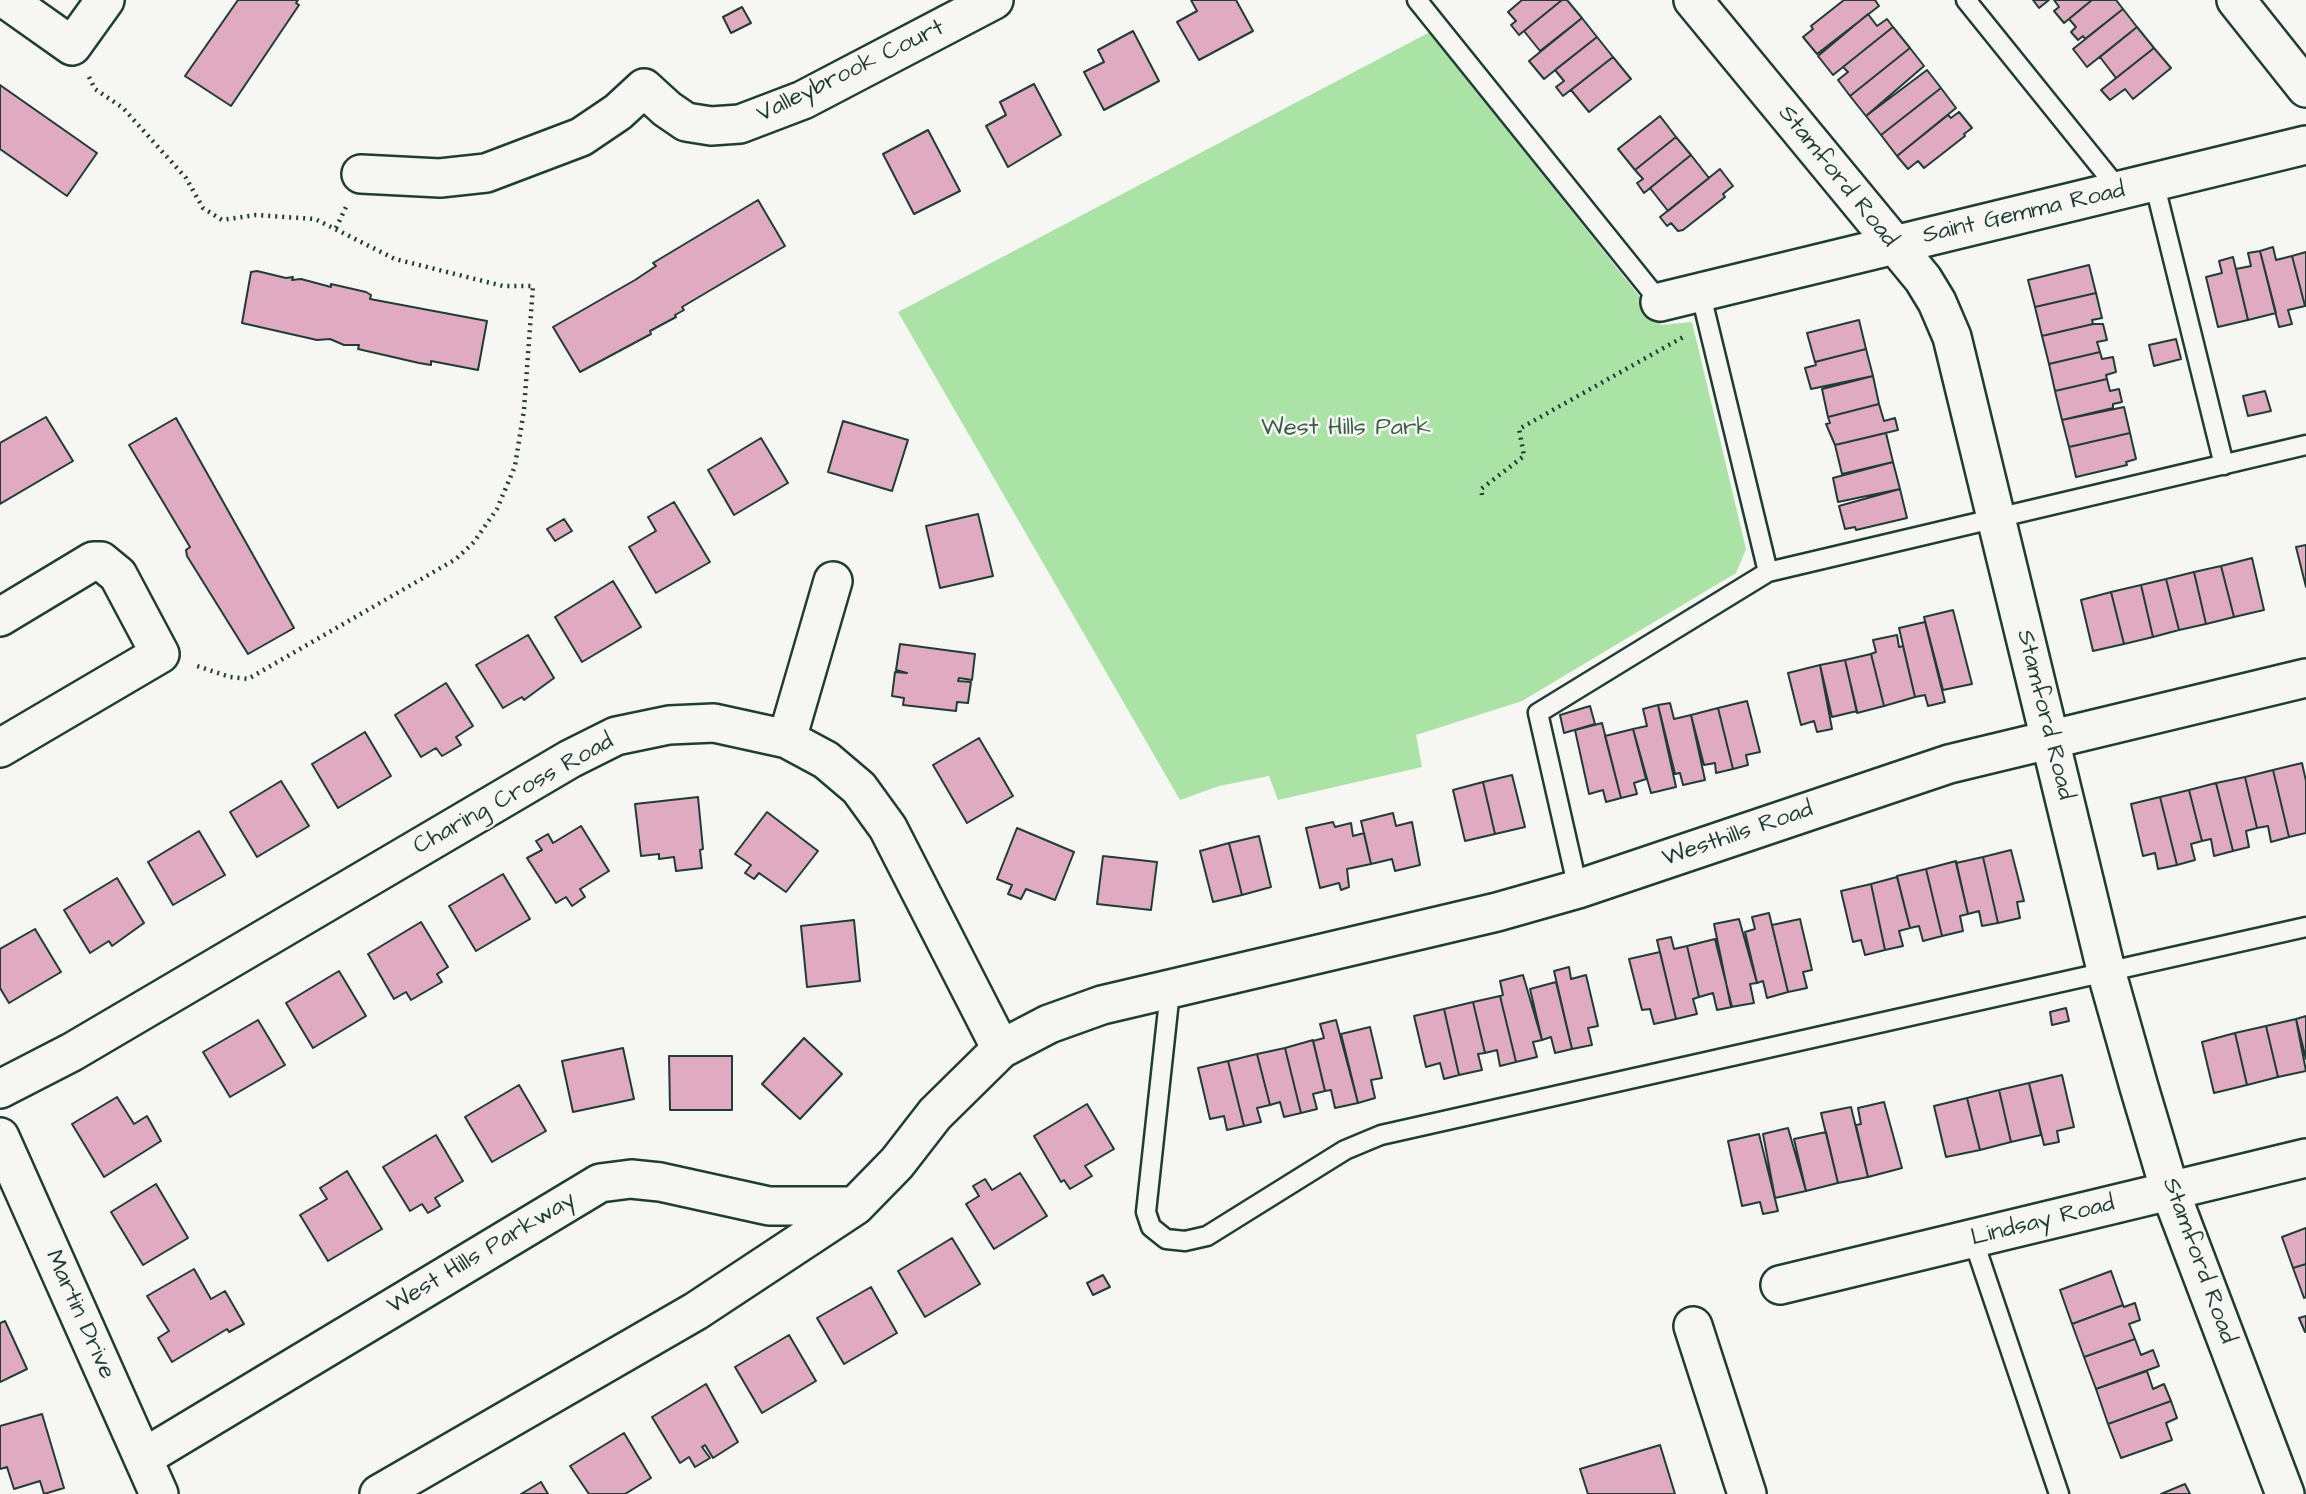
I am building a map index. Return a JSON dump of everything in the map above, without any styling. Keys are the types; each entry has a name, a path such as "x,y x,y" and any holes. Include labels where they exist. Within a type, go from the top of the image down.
{"street":[{"path":"7,0 72,46 105,0"},
{"name":"Valleybrook Court","path":"361,174 440,178 486,173 581,137 618,112 644,88 686,122 711,126 740,124 803,100 995,0"},
{"name":"Stamford Road","path":"1693,0 1923,279 1937,302 1952,337 2107,974 2170,1191 2285,1494"},
{"path":"2236,0 2306,88"},
{"name":"Saint Gemma Road","path":"1660,302 1704,308 1893,245 2306,145"},
{"path":"0,617 93,561 101,561 118,575 160,654 0,748"},
{"path":"787,739 833,581"},
{"name":"Westhills Road","path":"1170,991 1497,912 1578,889 1949,764 2306,678"},
{"name":"Charing Cross Road","path":"0,1089 72,1052 570,759 616,736 669,724 714,723 787,739 826,760 859,788 888,828 1001,1049"},
{"path":"379,1494 696,1311 855,1206 897,1163 934,1114 1001,1049 1049,1024 1102,1005 1170,991"},
{"name":"Martin Drive","path":"0,1137 159,1494"},
{"name":"Lindsay Road","path":"1780,1285 2306,1158"},
{"name":"West Hills Parkway","path":"143,1458 600,1183 631,1179 660,1182 769,1206 855,1206"},
{"path":"1693,1326 1747,1494"}],"lane":[{"path":"1417,0 1660,302"},
{"path":"1966,0 2137,187 2224,465"},
{"path":"1704,308 1768,572"},
{"path":"1578,889 1538,713 1768,572 1996,516 2306,445"},
{"path":"1170,991 1146,1212 1151,1227 1166,1239 1185,1241 1207,1236 1345,1150 1381,1135 2107,974 2306,927"},
{"path":"1973,1239 2059,1494"}],"path":[{"path":"72,46 95,89 124,108 187,178 203,208 222,220 256,215 315,219 395,260 503,286 533,286 524,410 515,467 497,509 474,542 456,559 248,679 230,677 160,654"},
{"path":"1482,495 1481,489 1524,456 1519,429 1704,308"}],"green space":[{"name":"West Hills Park","path":"1430,32 1662,325 1692,322 1746,549 1736,573 1522,701 1416,735 1422,767 1278,800 1269,776 1219,786 1180,800 898,312"}],"building":[{"path":"238,0 298,0 296,3 299,5 231,106 185,76"},
{"path":"1191,0 1236,0 1253,31 1199,60 1177,22 1197,11"},
{"path":"1522,0 1562,0 1519,35 1511,25 1516,21 1508,12"},
{"path":"1562,0 1567,0 1582,18 1540,51 1524,31"},
{"path":"1844,0 1875,0 1879,6 1817,54 1803,37 1813,29 1811,26"},
{"path":"2033,0 2049,0 2039,8"},
{"path":"2054,0 2092,0 2064,23 2054,11 2059,7"},
{"path":"2092,0 2116,0 2123,9 2085,39 2083,36 2078,40 2071,32 2076,27 2069,19"},
{"path":"742,7 751,23 731,33 723,17"},
{"path":"2123,9 2137,27 2087,67 2073,49"},
{"path":"1868,14 1877,26 1887,19 1893,27 1833,75 1818,56"},
{"path":"1582,18 1597,37 1544,79 1529,61"},
{"path":"1893,27 1910,48 1850,96 1838,80 1848,72 1843,67"},
{"path":"2137,27 2154,48 2116,78 2100,57"},
{"path":"1133,31 1159,81 1104,110 1084,72 1104,62 1098,50"},
{"path":"1597,37 1613,57 1563,96 1556,87 1564,81 1555,70"},
{"path":"1910,48 1924,66 1866,116 1850,96"},
{"path":"2154,48 2171,68 2133,99 2125,89 2110,100 2101,90"},
{"path":"1613,57 1631,79 1589,112 1571,90"},
{"path":"1927,70 1941,88 1881,135 1866,116"},
{"path":"1034,84 1061,135 1008,167 986,126 1006,115 1000,102"},
{"path":"0,85 97,153 67,196 0,149"},
{"path":"1941,88 1956,108 1897,156 1881,135"},
{"path":"1959,112 1972,128 1965,136 1924,168 1918,161 1908,169 1897,156 1948,115 1951,118"},
{"path":"1660,116 1676,137 1635,170 1618,149"},
{"path":"928,130 960,191 914,214 883,154"},
{"path":"1676,137 1691,155 1644,193 1637,183 1643,179 1635,170"},
{"path":"1691,155 1709,178 1668,211 1650,188"},
{"path":"1720,169 1733,186 1723,194 1725,197 1683,230 1678,231 1671,223 1667,226 1660,217"},
{"path":"758,200 785,246 682,307 684,310 675,315 676,317 650,331 651,334 580,372 553,327 635,280 656,266 653,263"},
{"path":"2273,247 2276,260 2292,256 2305,306 2288,310 2292,324 2279,327 2260,251"},
{"path":"2260,251 2276,313 2248,320 2236,269 2251,266 2248,253"},
{"path":"2306,252 2306,306 2305,306 2292,256"},
{"path":"2233,257 2248,320 2218,327 2206,277 2222,273 2219,261"},
{"path":"2089,265 2096,293 2035,307 2028,280"},
{"path":"251,272 286,278 293,277 292,280 301,279 366,292 371,295 370,299 487,321 478,370 431,361 431,365 419,363 358,349 359,345 344,345 330,339 317,340 242,323"},
{"path":"2096,293 2102,318 2092,320 2093,324 2042,336 2035,307"},
{"path":"1859,320 1866,349 1815,362 1807,333"},
{"path":"2103,324 2107,340 2097,342 2100,352 2049,364 2042,336"},
{"path":"2176,339 2181,359 2154,366 2149,345"},
{"path":"1866,349 1873,376 1811,389 1805,368 1816,365 1815,362"},
{"path":"2100,352 2102,359 2113,357 2116,372 2106,375 2107,379 2055,391 2049,364"},
{"path":"1873,376 1879,404 1828,417 1822,389"},
{"path":"2107,379 2110,391 2119,389 2122,402 2113,404 2113,408 2062,420 2055,391"},
{"path":"2265,391 2271,411 2248,416 2243,396"},
{"path":"1879,404 1884,421 1895,418 1898,430 1835,445 1826,424 1830,423 1828,417"},
{"path":"2124,407 2130,433 2069,447 2062,420"},
{"path":"46,417 73,461 0,504 0,443"},
{"path":"176,418 294,628 248,654 187,556 186,550 190,547 129,445"},
{"path":"843,421 908,440 892,491 828,472"},
{"path":"1886,433 1893,462 1842,474 1835,445"},
{"path":"2130,433 2136,459 2126,462 2127,465 2076,477 2069,447"},
{"path":"761,438 788,483 734,515 708,470"},
{"path":"1893,462 1900,489 1838,502 1833,478"},
{"path":"1900,489 1907,518 1856,530 1855,527 1845,529 1839,506"},
{"path":"674,502 710,562 656,593 629,547 656,531 648,517"},
{"path":"978,514 993,576 940,588 926,526"},
{"path":"564,519 572,531 555,541 547,529"},
{"path":"2306,545 2306,587 2296,547"},
{"path":"2252,558 2264,610 2234,617 2221,566"},
{"path":"2221,566 2234,617 2206,624 2194,572"},
{"path":"2194,572 2206,624 2179,630 2166,579"},
{"path":"2166,579 2179,630 2153,637 2141,585"},
{"path":"613,581 641,627 582,662 555,617"},
{"path":"2141,585 2153,637 2124,644 2111,592"},
{"path":"2111,592 2124,644 2093,651 2081,600"},
{"path":"1953,610 1972,684 1943,690 1924,617"},
{"path":"1925,622 1945,702 1928,706 1925,695 1915,697 1899,628"},
{"path":"528,635 554,678 524,700 522,697 503,708 476,665"},
{"path":"1897,635 1899,647 1903,646 1915,697 1884,706 1871,654 1876,652 1873,640"},
{"path":"900,644 975,654 972,680 959,678 958,681 971,682 968,703 957,702 956,711 903,705 904,698 892,696 895,672 907,673 896,670"},
{"path":"1871,654 1884,706 1857,713 1845,660"},
{"path":"1845,660 1857,711 1832,717 1820,665"},
{"path":"1820,665 1832,729 1817,732 1814,721 1801,725 1788,673"},
{"path":"446,683 473,726 456,737 461,745 442,756 436,748 421,757 395,715"},
{"path":"1747,701 1760,752 1746,755 1748,765 1733,769 1718,708"},
{"path":"1670,703 1674,719 1691,715 1705,780 1683,785 1680,773 1675,774 1658,705"},
{"path":"1658,705 1676,787 1651,793 1633,729 1647,726 1643,709"},
{"path":"1590,706 1595,724 1564,733 1560,715"},
{"path":"1718,708 1733,769 1716,773 1715,763 1704,765 1691,715"},
{"path":"1602,723 1621,798 1606,802 1603,790 1589,794 1575,730"},
{"path":"1633,729 1646,779 1634,783 1637,794 1621,798 1605,736"},
{"path":"365,732 391,776 338,808 312,764"},
{"path":"979,738 1013,796 967,823 933,765"},
{"path":"2302,763 2306,781 2306,833 2289,837 2273,770"},
{"path":"2273,770 2289,837 2271,842 2268,826 2257,828 2245,777"},
{"path":"1512,775 1525,827 1495,834 1483,782"},
{"path":"2245,777 2257,828 2246,831 2249,847 2233,851 2216,783"},
{"path":"281,781 309,826 257,857 230,812"},
{"path":"1483,782 1495,834 1465,841 1453,790"},
{"path":"2216,783 2233,851 2214,856 2211,839 2202,841 2189,790"},
{"path":"2189,790 2202,841 2191,844 2195,860 2177,865 2160,797"},
{"path":"698,797 702,868 676,871 674,857 659,859 659,854 641,856 635,804"},
{"path":"2160,797 2177,865 2158,869 2155,853 2143,856 2131,804"},
{"path":"767,812 818,851 786,892 759,873 754,879 745,873 751,865 735,854"},
{"path":"1393,813 1396,826 1412,822 1420,865 1395,871 1392,859 1371,864 1361,821"},
{"path":"1333,822 1335,827 1351,823 1353,836 1364,833 1371,864 1347,869 1349,887 1341,890 1339,883 1320,888 1306,828"},
{"path":"581,826 609,871 580,889 585,897 572,906 566,897 556,903 527,858 542,850 536,841 548,834 553,843"},
{"path":"1017,828 1074,852 1055,900 1026,889 1021,899 1008,894 1012,885 997,879"},
{"path":"199,831 225,875 173,905 148,862"},
{"path":"1259,836 1271,887 1242,895 1229,843"},
{"path":"1229,843 1242,895 1213,902 1200,851"},
{"path":"2011,850 2024,901 2017,902 2020,918 1998,923 1983,857"},
{"path":"1103,856 1157,862 1151,910 1097,904"},
{"path":"1983,857 1998,923 1982,926 1979,911 1968,914 1956,863"},
{"path":"1956,861 1968,914 1960,916 1963,931 1942,936 1926,869"},
{"path":"1926,869 1942,936 1923,941 1919,926 1910,928 1897,876"},
{"path":"503,874 530,919 476,951 449,906"},
{"path":"1897,877 1910,928 1899,931 1903,946 1885,950 1871,884"},
{"path":"117,878 144,923 112,946 109,941 90,953 64,910"},
{"path":"1871,884 1885,950 1865,955 1861,940 1853,942 1841,891"},
{"path":"1769,913 1788,992 1767,998 1763,981 1757,983 1745,932 1755,929 1752,917"},
{"path":"1739,919 1757,983 1750,984 1754,1003 1731,1007 1714,924"},
{"path":"1800,919 1812,970 1803,972 1807,988 1788,992 1772,925"},
{"path":"854,920 860,981 807,987 801,926"},
{"path":"421,922 448,967 437,974 442,982 411,1000 406,992 394,999 368,954"},
{"path":"35,929 61,972 9,1003 0,988 0,949"},
{"path":"1671,937 1674,949 1687,946 1699,997 1693,999 1697,1014 1676,1019 1657,940"},
{"path":"1715,939 1732,1007 1717,1010 1713,993 1699,997 1687,946"},
{"path":"1660,952 1676,1019 1654,1024 1650,1009 1642,1010 1629,959"},
{"path":"1569,967 1571,979 1586,975 1598,1026 1588,1028 1592,1045 1572,1049 1554,971"},
{"path":"339,971 366,1016 313,1048 286,1003"},
{"path":"1523,975 1542,1040 1533,1042 1537,1057 1516,1062 1500,996 1503,995 1500,981"},
{"path":"1556,982 1572,1049 1555,1053 1551,1037 1542,1040 1530,989"},
{"path":"1500,996 1516,1062 1500,1066 1497,1050 1485,1053 1473,1002"},
{"path":"1473,1002 1485,1053 1478,1054 1482,1070 1459,1075 1444,1009"},
{"path":"2066,1008 2069,1021 2052,1025 2050,1012"},
{"path":"1444,1009 1459,1075 1444,1079 1440,1063 1426,1067 1414,1016"},
{"path":"2306,1016 2306,1059 2296,1019"},
{"path":"2296,1019 2306,1071 2278,1077 2266,1026"},
{"path":"258,1020 285,1065 230,1097 203,1052"},
{"path":"1336,1020 1358,1103 1335,1108 1331,1090 1325,1091 1313,1041 1324,1038 1320,1024"},
{"path":"2266,1026 2278,1077 2247,1085 2235,1033"},
{"path":"1370,1027 1382,1078 1371,1080 1375,1098 1358,1103 1341,1034"},
{"path":"2235,1033 2247,1085 2214,1093 2202,1042"},
{"path":"804,1038 842,1074 800,1119 762,1084"},
{"path":"1313,1040 1325,1091 1313,1094 1317,1109 1301,1113 1285,1048"},
{"path":"623,1048 634,1099 573,1112 562,1061"},
{"path":"1285,1048 1301,1113 1284,1117 1280,1102 1270,1105 1257,1054"},
{"path":"1257,1054 1270,1105 1257,1108 1261,1122 1244,1126 1228,1061"},
{"path":"669,1056 732,1056 732,1110 670,1110"},
{"path":"1228,1061 1244,1126 1227,1130 1224,1116 1210,1119 1198,1068"},
{"path":"2062,1075 2074,1127 2057,1131 2059,1142 2044,1145 2029,1083"},
{"path":"2029,1083 2041,1135 2011,1142 1999,1090"},
{"path":"519,1085 546,1131 492,1162 465,1117"},
{"path":"1999,1090 2011,1142 1980,1150 1967,1098"},
{"path":"117,1097 134,1124 147,1116 161,1141 104,1177 72,1124"},
{"path":"1967,1098 1980,1150 1946,1157 1934,1106"},
{"path":"1884,1102 1902,1168 1868,1177 1856,1125 1861,1124 1858,1108"},
{"path":"1087,1104 1114,1149 1085,1166 1092,1176 1070,1189 1064,1180 1061,1182 1034,1136"},
{"path":"1851,1107 1868,1177 1838,1183 1821,1113"},
{"path":"1788,1128 1806,1191 1775,1198 1763,1134"},
{"path":"1826,1132 1838,1183 1806,1191 1794,1139"},
{"path":"1759,1134 1778,1211 1763,1214 1760,1202 1742,1206 1728,1141"},
{"path":"436,1135 463,1181 435,1198 440,1206 428,1213 422,1204 410,1211 383,1167"},
{"path":"347,1171 382,1229 328,1261 300,1215 327,1199 320,1188"},
{"path":"1020,1173 1047,1216 994,1249 966,1204 979,1196 973,1186 985,1179 992,1190"},
{"path":"156,1184 188,1238 143,1265 111,1212"},
{"path":"2306,1228 2306,1264 2293,1268 2282,1237"},
{"path":"952,1238 980,1284 925,1317 898,1271"},
{"path":"2306,1264 2306,1297 2304,1298 2293,1268"},
{"path":"194,1269 211,1299 225,1291 244,1324 229,1332 227,1329 172,1362 158,1338 169,1331 147,1296"},
{"path":"2111,1271 2123,1305 2072,1324 2060,1290"},
{"path":"1103,1275 1110,1287 1093,1295 1087,1283"},
{"path":"871,1287 897,1333 844,1364 817,1318"},
{"path":"2135,1303 2140,1320 2129,1324 2135,1339 2084,1357 2072,1324"},
{"path":"2306,1316 2306,1331 2305,1332 2299,1318"},
{"path":"5,1321 27,1369 0,1382 0,1323"},
{"path":"789,1335 816,1381 762,1413 735,1367"},
{"path":"2135,1339 2141,1355 2153,1350 2159,1366 2096,1389 2084,1357"},
{"path":"2147,1371 2153,1389 2164,1384 2171,1401 2108,1424 2096,1389"},
{"path":"706,1384 738,1442 713,1458 705,1445 702,1447 710,1458 695,1467 689,1457 680,1463 652,1417"},
{"path":"2171,1401 2177,1418 2166,1423 2172,1440 2121,1458 2108,1424"},
{"path":"42,1414 64,1488 44,1494 40,1481 14,1489 7,1467 0,1469 0,1426"},
{"path":"624,1433 651,1478 625,1494 589,1494 570,1466"},
{"path":"1660,1445 1675,1494 1588,1494 1580,1469"},
{"path":"541,1482 548,1494 521,1494"},
{"path":"2185,1484 2190,1494 2161,1494"}]}
